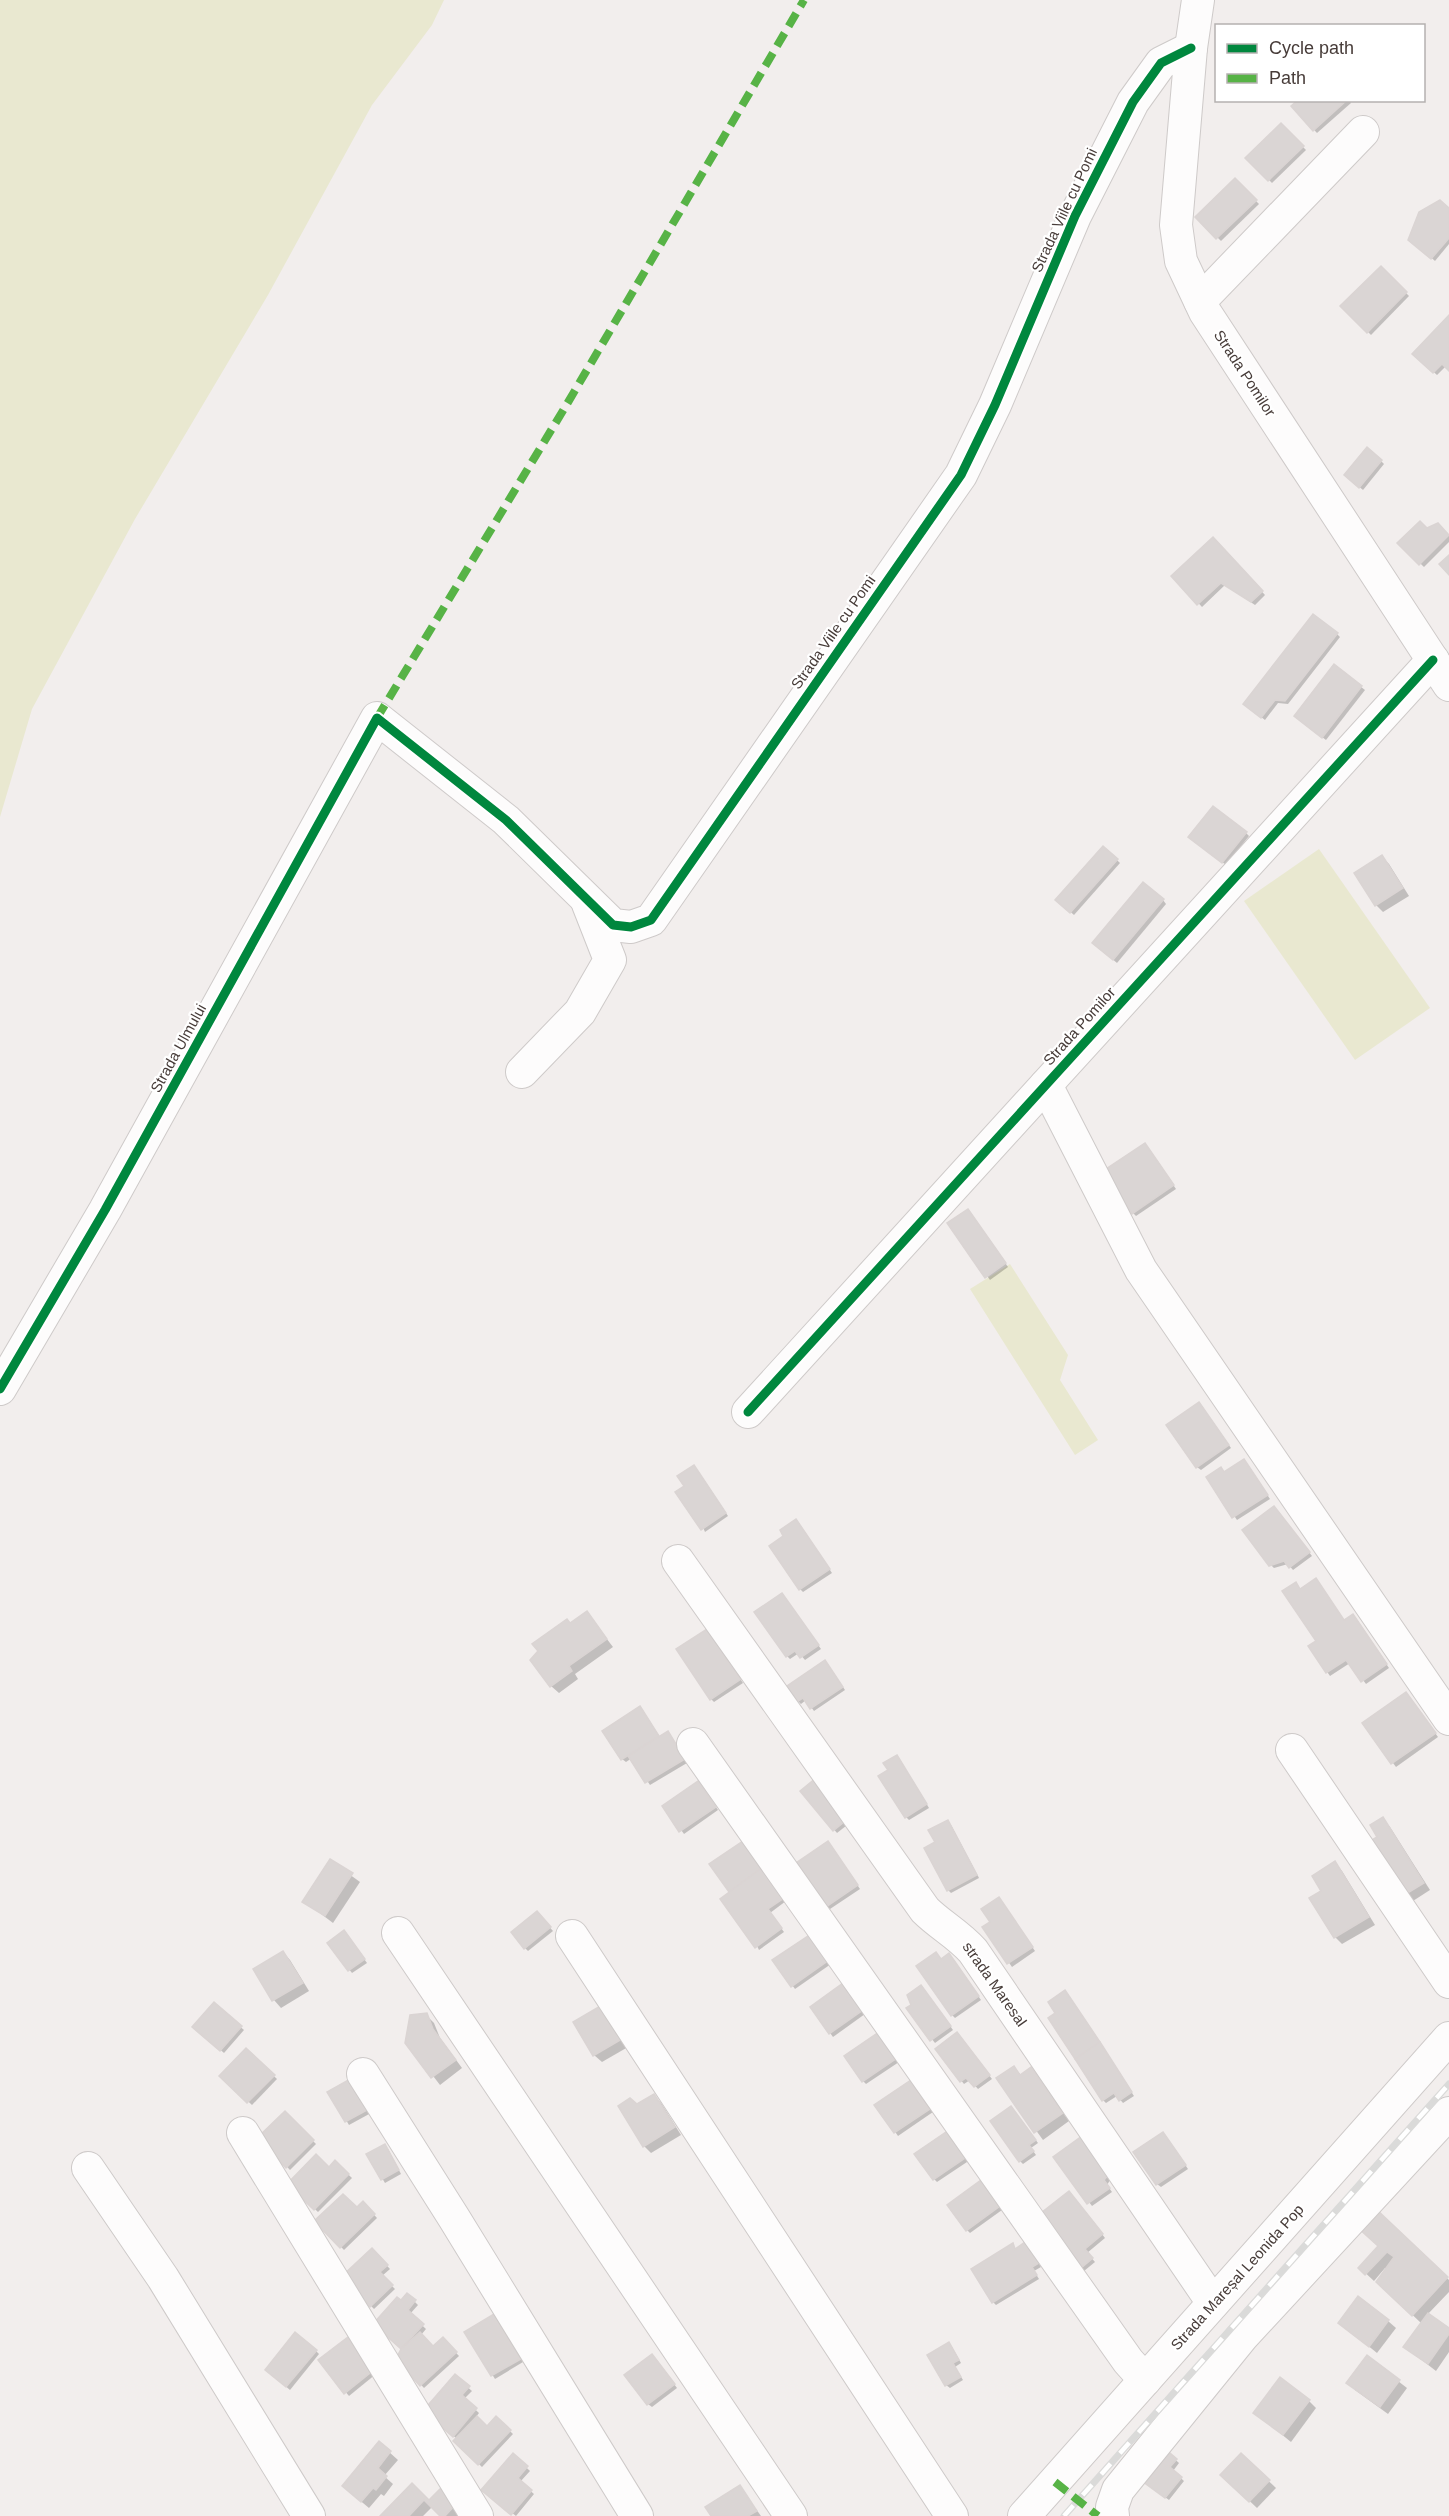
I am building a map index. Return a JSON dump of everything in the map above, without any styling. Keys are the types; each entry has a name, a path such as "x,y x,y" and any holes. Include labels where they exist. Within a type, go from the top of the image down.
{"street":[{"path":"1191,48 1198,0"},
{"name":"Strada Pomilor","path":"748,1412 1046,1085 1441,672 1200,301 1181,261 1176,225 1191,48"},
{"name":"Strada Viile cu Pomi","path":"610,960 628,956 647,921 651,920 961,475 995,405 1075,216 1132,102 1161,63 1191,48"},
{"path":"1200,301 1363,132"},
{"name":"Strada Ulmului","path":"0,1389 105,1210 377,718 506,820 585,898"},
{"path":"585,898 613,925 632,927 647,921"},
{"path":"522,1072 580,1012 610,960 585,898"},
{"path":"1046,1085 1141,1270 1449,1719"},
{"name":"strada Maresal","path":"678,1561 925,1910 939,1924 959,1935 973,1951 1213,2303"},
{"path":"693,1744 1128,2361 1145,2380"},
{"path":"1292,1750 1449,1982"},
{"path":"398,1933 791,2516"},
{"path":"572,1936 952,2516"},
{"name":"Strada Mareșal Leonida Pop","path":"1024,2516 1449,2038"},
{"path":"363,2074 637,2516"},
{"path":"1113,2516 1112,2506 1118,2490 1242,2337 1449,2113"},
{"path":"243,2133 477,2516"},
{"path":"88,2168 163,2278 309,2516"}],"green space":[{"path":"0,0 444,0 432,25 372,105 268,295 135,519 32,709 0,817"},
{"path":"1319,849 1430,1008 1355,1060 1244,901"},
{"path":"1010,1264 1068,1355 1060,1380 1098,1440 1075,1455 970,1289"}],"building":[{"path":"1296,102 1345,102 1313,131 1291,106"},
{"path":"1281,123 1304,146 1268,181 1245,158"},
{"path":"1235,178 1257,200 1216,239 1195,217"},
{"path":"1440,200 1449,208 1449,238 1431,259 1408,240 1419,212"},
{"path":"1381,266 1407,292 1367,333 1340,306"},
{"path":"1449,315 1449,371 1442,364 1433,373 1412,354"},
{"path":"1367,447 1382,460 1359,488 1344,475"},
{"path":"1420,521 1427,528 1438,523 1449,535 1419,565 1397,543"},
{"path":"1213,537 1263,591 1251,602 1221,583 1197,605 1171,576"},
{"path":"1449,555 1449,575 1439,564"},
{"path":"1313,614 1338,633 1285,701 1275,700 1261,718 1243,704"},
{"path":"1334,664 1362,686 1322,738 1294,716"},
{"path":"1213,806 1247,832 1222,863 1188,837"},
{"path":"1103,846 1118,859 1070,913 1055,900"},
{"path":"1382,855 1403,888 1375,906 1354,873"},
{"path":"1143,882 1164,899 1113,960 1092,943"},
{"path":"1145,1143 1174,1185 1132,1214 1103,1171"},
{"path":"968,1209 1006,1263 985,1278 947,1223"},
{"path":"1199,1402 1229,1445 1196,1468 1166,1425"},
{"path":"1244,1459 1268,1495 1232,1518 1206,1477 1221,1467 1224,1472"},
{"path":"694,1465 726,1513 701,1530 675,1492 684,1486 677,1476"},
{"path":"1274,1506 1310,1552 1289,1568 1284,1561 1269,1566 1242,1530"},
{"path":"796,1519 830,1569 799,1590 769,1546 783,1536 780,1530"},
{"path":"1316,1578 1344,1620 1353,1614 1387,1664 1361,1682 1346,1660 1326,1673 1308,1646 1316,1641 1282,1591 1296,1582 1300,1589"},
{"path":"782,1593 819,1645 800,1658 795,1651 786,1657 754,1612"},
{"path":"587,1611 607,1639 569,1666 572,1671 550,1687 530,1660 538,1651 532,1644 567,1619 570,1623"},
{"path":"707,1629 741,1679 710,1700 676,1649"},
{"path":"825,1660 843,1687 810,1709 803,1698 797,1702 787,1686"},
{"path":"1406,1692 1436,1733 1391,1764 1362,1723"},
{"path":"640,1706 659,1736 621,1760 602,1731"},
{"path":"668,1731 685,1759 645,1783 628,1756"},
{"path":"897,1755 927,1804 905,1818 878,1776 888,1770 883,1763"},
{"path":"816,1778 849,1818 833,1831 800,1791"},
{"path":"698,1781 716,1807 679,1832 662,1806"},
{"path":"1383,1817 1424,1883 1393,1902 1367,1843 1377,1837 1370,1825"},
{"path":"948,1820 977,1875 947,1891 924,1848 935,1842 928,1830"},
{"path":"743,1841 762,1868 729,1892 709,1864"},
{"path":"828,1841 858,1885 826,1907 796,1863"},
{"path":"330,1859 353,1873 325,1916 302,1902"},
{"path":"1335,1861 1369,1917 1334,1938 1309,1898 1321,1891 1312,1876"},
{"path":"762,1868 784,1898 768,1909 782,1928 755,1948 720,1899"},
{"path":"999,1897 1033,1947 1007,1964 982,1927 990,1922 981,1909"},
{"path":"537,1911 551,1927 524,1949 511,1932"},
{"path":"344,1930 365,1959 348,1971 327,1943"},
{"path":"811,1934 829,1960 791,1987 772,1960"},
{"path":"283,1951 303,1983 272,2001 253,1969"},
{"path":"936,1952 941,1959 949,1953 979,1996 951,2016 916,1966"},
{"path":"843,1983 863,2010 829,2034 810,2007"},
{"path":"921,1985 951,2026 930,2041 906,2008 911,2005 907,1995"},
{"path":"1065,1990 1100,2042 1075,2059 1048,2018 1055,2013 1048,2002"},
{"path":"214,2002 242,2026 220,2051 192,2027"},
{"path":"602,2005 622,2039 593,2056 573,2022"},
{"path":"427,2013 433,2029 456,2060 431,2078 405,2043 410,2015"},
{"path":"879,2032 897,2058 862,2082 844,2056"},
{"path":"957,2032 990,2075 974,2087 966,2078 960,2082 935,2049"},
{"path":"1100,2042 1132,2092 1119,2101 1114,2093 1102,2101 1075,2059"},
{"path":"246,2048 275,2075 247,2103 219,2076"},
{"path":"1014,2066 1020,2075 1031,2067 1063,2113 1034,2133 996,2078"},
{"path":"352,2078 369,2109 345,2122 327,2092"},
{"path":"911,2080 930,2109 894,2133 874,2105"},
{"path":"654,2094 675,2127 643,2147 618,2106 630,2098 637,2104"},
{"path":"1011,2106 1036,2140 1029,2145 1034,2151 1019,2162 990,2121"},
{"path":"285,2111 314,2140 286,2168 257,2138"},
{"path":"949,2130 968,2156 933,2180 914,2154"},
{"path":"1163,2132 1186,2165 1156,2185 1133,2152"},
{"path":"1082,2136 1110,2173 1104,2180 1110,2188 1087,2204 1053,2157"},
{"path":"385,2144 399,2170 381,2180 366,2154"},
{"path":"316,2154 329,2167 335,2160 349,2174 314,2210 287,2184"},
{"path":"981,2180 1000,2206 966,2231 947,2205"},
{"path":"1069,2191 1103,2234 1085,2249 1093,2258 1080,2269 1037,2216"},
{"path":"343,2194 357,2207 363,2201 375,2214 340,2248 314,2221"},
{"path":"1375,2208 1448,2277 1412,2316 1376,2282 1394,2257 1387,2252 1365,2275 1358,2268 1378,2246 1357,2227"},
{"path":"1025,2242 1039,2263 1032,2267 1037,2275 992,2303 971,2269 1013,2243 1015,2249"},
{"path":"372,2248 388,2265 380,2272 393,2285 370,2307 341,2277"},
{"path":"407,2293 416,2300 408,2310 424,2324 401,2349 373,2324 397,2297 401,2300"},
{"path":"1358,2296 1389,2320 1369,2347 1338,2323"},
{"path":"1428,2313 1449,2328 1449,2334 1428,2364 1403,2347"},
{"path":"494,2314 521,2359 491,2376 464,2332"},
{"path":"295,2332 317,2350 286,2387 265,2370"},
{"path":"420,2332 433,2346 443,2337 457,2352 420,2386 396,2359 401,2349"},
{"path":"348,2337 374,2370 344,2394 318,2360"},
{"path":"949,2342 959,2360 953,2363 961,2377 945,2386 927,2355"},
{"path":"652,2354 675,2384 647,2405 624,2375"},
{"path":"1367,2355 1400,2380 1380,2407 1346,2383"},
{"path":"455,2374 470,2386 462,2395 477,2408 453,2437 423,2411"},
{"path":"1280,2377 1310,2400 1283,2435 1253,2413"},
{"path":"477,2416 487,2426 496,2416 511,2430 478,2465 453,2441"},
{"path":"379,2441 391,2451 378,2468 387,2476 376,2490 373,2488 361,2502 342,2486"},
{"path":"513,2453 528,2466 518,2478 532,2490 511,2515 481,2490"},
{"path":"1170,2453 1177,2459 1170,2467 1182,2477 1165,2498 1142,2481 1160,2457 1164,2460"},
{"path":"1241,2453 1270,2480 1249,2502 1220,2475"},
{"path":"412,2483 429,2500 442,2487 458,2502 445,2516 440,2516 424,2500 409,2516 380,2516"},
{"path":"740,2485 757,2511 748,2516 711,2516 705,2507"}],"railway":[{"path":"1064,2516 1449,2084"}],"marked path":[{"path":"377,718 567,404 804,0"},
{"path":"1055,2482 1098,2516"}],"cycle path":[{"path":"0,1389 105,1210 377,718 506,820 613,925 631,927 651,920 961,475 995,405 1075,216 1133,102 1161,63 1191,48"},
{"path":"748,1412 1433,660"}]}
